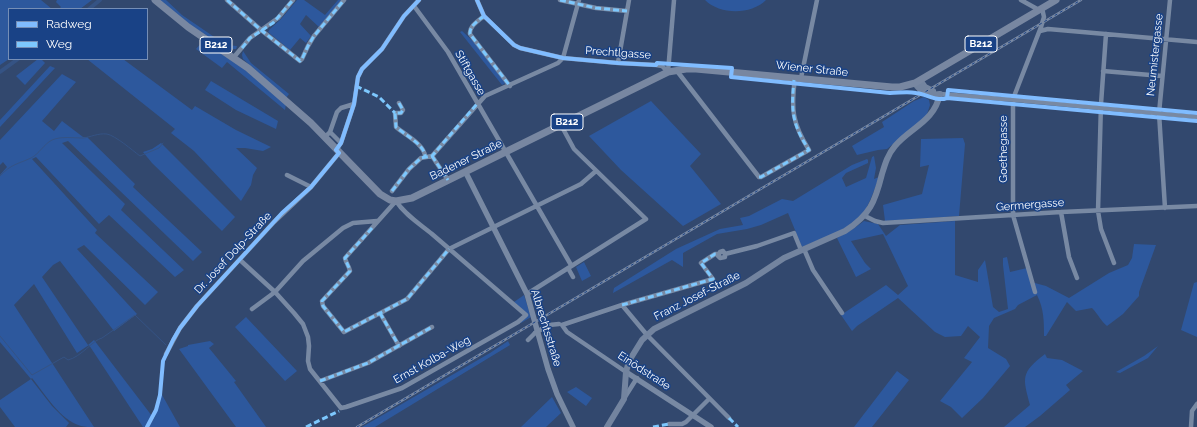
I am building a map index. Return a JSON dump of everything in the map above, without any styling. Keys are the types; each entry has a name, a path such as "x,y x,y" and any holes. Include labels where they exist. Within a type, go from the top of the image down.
{"main road":[{"name":"B212","path":"155,0 188,27 234,57 328,135 338,152 380,194 390,200 396,201"},
{"name":"B212","path":"918,82 1056,0"},
{"name":"Wiener Straße","path":"678,70 696,69 892,87 900,87 918,82"},
{"name":"Badener Straße","path":"396,201 412,198 448,180 466,173 668,72 678,70"},
{"path":"865,216 878,191 889,154 903,138 929,117 940,94 935,95 923,92 920,90 918,82"},
{"name":"Franz Josef-Straße","path":"607,427 624,399 626,372 630,361 647,335 654,329 746,283 784,258 845,231 865,216"}],"street":[{"path":"227,0 261,30 300,61 314,36 344,0"},
{"path":"354,104 341,108 337,112 328,135 341,144 354,104 358,77 362,69 382,49 404,16 419,0"},
{"path":"477,0 484,16 471,27 469,30 470,34 510,86"},
{"path":"560,0 579,2 596,8 627,11"},
{"path":"618,63 629,0"},
{"path":"668,72 674,0"},
{"path":"678,70 759,177 762,177 809,150 798,132 793,117 792,97 817,0"},
{"path":"1013,99 1040,31 1044,16 1044,6 1021,0"},
{"name":"Neumistergasse","path":"1165,208 1159,113 1170,0"},
{"path":"234,57 250,38 273,23 291,1"},
{"path":"392,191 421,158 425,156 432,156 485,96 558,64 563,58 579,2"},
{"name":"Stiftgasse","path":"414,6 448,52 570,266 573,277"},
{"name":"Prechtlgasse","path":"484,16 514,45 520,48 563,58 656,65 662,66 668,72"},
{"path":"1040,31 1048,29 1197,42"},
{"path":"1106,34 1100,108 1098,211 1101,229 1114,263"},
{"path":"1103,71 1162,76"},
{"path":"940,94 1013,99 1197,117"},
{"name":"Goethegasse","path":"1013,99 1013,215 1035,292"},
{"path":"399,103 403,110 402,113 396,113 396,127 417,144 424,152 425,156"},
{"path":"526,294 646,219 574,149 561,125"},
{"name":"Dr. Josef Dolp-Straße","path":"166,354 180,328 197,306 278,218 311,187 338,152 341,144"},
{"path":"432,156 448,180"},
{"path":"449,249 412,218 399,206 396,201 345,258 350,271 322,301 323,306 344,332 407,299 449,249 581,184 596,171"},
{"name":"Albrechtsstraße","path":"466,173 526,294 548,369 557,394 572,427"},
{"path":"287,175 311,187"},
{"name":"Germergasse","path":"865,216 883,223 1061,212 1197,206"},
{"path":"1061,212 1069,257 1077,278"},
{"path":"252,309 275,292 303,261 342,228 353,223 377,222"},
{"path":"367,223 372,228"},
{"path":"729,418 708,399 647,335 622,305 713,279 701,263 721,251 725,254 757,246 794,233 813,270 842,314"},
{"name":"Ernst Kolba-Weg","path":"320,380 341,408 402,388 511,326 526,315 449,249"},
{"path":"240,260 275,292 303,324 308,341 308,361 310,369 320,380 368,363 432,327"},
{"name":"Einödstraße","path":"622,305 562,325 567,332 711,427"},
{"path":"380,313 399,346"},
{"path":"528,340 535,333 549,325 559,324"},
{"path":"624,399 637,378"},
{"path":"669,424 682,424 686,422 708,399"},
{"path":"1191,427 1192,411 1197,404"}],"shaded area":[{"path":"0,0 41,0 51,8 8,8 8,60 0,65"},
{"path":"57,0 92,0 81,8 60,8 61,7 56,2"},
{"path":"160,0 166,0 182,15 226,45 237,46 236,49 227,49 189,24"},
{"path":"297,0 304,0 325,15 338,0 342,0 319,27 306,15 300,24 311,36 306,43 300,38 290,50 268,32"},
{"path":"705,0 766,0 760,5 744,11 727,11 711,5"},
{"path":"462,31 476,44 506,83 502,85 460,32"},
{"path":"203,41 244,69 286,104 285,110 227,62 222,68 196,49"},
{"path":"243,51 251,63 289,94 286,98 243,59"},
{"path":"37,60 42,60 45,63 25,85 16,76"},
{"path":"88,60 124,60 192,110 195,106 236,130 271,147 263,151 236,148 257,168 253,175 251,185 241,201 194,151 171,133 175,129"},
{"path":"50,66 55,68 0,127 0,120"},
{"path":"62,74 76,82 42,121 54,131 62,121 83,137 87,137 135,184 133,187 202,252 193,261 68,141 62,143 125,204 121,210 184,270 175,277 109,215 99,224 36,157 32,159 97,230 95,233 158,292 145,305 84,245 77,249 137,314 114,331 60,261 53,265 42,277 88,345 94,340 152,416 146,427 143,427 89,345 77,353 34,284 14,305 94,427 81,426 66,418 54,406 32,378 31,379 0,342 0,175 7,167 3,162 0,165 0,140"},
{"path":"211,81 278,121 276,129 236,110 205,90"},
{"path":"924,97 929,100 930,105 926,117 887,149 857,155 852,146 884,127 882,122 914,101"},
{"path":"651,101 701,154 690,166 721,204 683,226 621,170 589,136"},
{"path":"963,138 965,144 959,216 885,221 883,205 922,194 929,165 920,167 921,139"},
{"path":"161,143 235,217 222,231 152,163 143,152 152,149"},
{"path":"874,156 876,168 874,179 879,177 868,205 861,216 837,232 802,247 788,213 761,225 717,234 683,253 683,267 672,260 613,293 614,288 676,249 720,229 743,225 740,218 749,216 782,199 793,201 852,165 867,159 868,163 846,173 842,178 846,187 866,178 872,157"},
{"path":"864,221 878,224 886,236 900,225 955,221 955,275 978,282 978,270 985,260 993,307 999,312 1008,309 1003,258 1007,257 1010,272 1027,268 1031,282 1046,286 1069,298 1109,273 1128,265 1132,258 1134,244 1156,245 1139,292 1139,296 1123,314 1107,326 1092,308 1076,311 1067,302 1046,336 1044,336 1044,320 1037,295 1018,305 1015,309 994,318 989,326 988,348 1006,359 1010,366 983,398 962,418 951,407 940,401 972,362 964,358 980,337 968,326 961,336 945,337 935,332 898,298 852,331 841,315 886,285 898,295 908,286 883,234 851,241 865,263 871,269 856,277 837,238"},
{"path":"584,262 591,276 582,281 576,267"},
{"path":"1197,282 1197,337 1181,330 1194,283"},
{"path":"524,295 531,317 521,323 520,322 528,315 514,302"},
{"path":"246,317 297,371 285,381 235,327"},
{"path":"210,341 214,344 209,348 236,381 234,382 266,427 236,427 179,349 188,345"},
{"path":"508,341 510,345 375,427 362,427 490,353"},
{"path":"1158,346 1148,358 1120,373 1116,372 1144,356"},
{"path":"1045,354 1047,358 1062,360 1083,371 1066,385 1070,390 1025,427 1004,427 1030,405 1025,382 1027,371"},
{"path":"897,371 909,380 872,427 854,427"},
{"path":"31,379 52,406 69,423 66,427 15,427 0,407 0,400"},
{"path":"576,387 592,398 586,406 567,392"},
{"path":"161,393 180,427 149,427 155,417"},
{"path":"552,397 561,413 546,427 521,427"}],"waterway":[{"path":"90,8 100,0"},
{"path":"0,72 17,60"},
{"path":"0,176 11,167 34,156 52,140 59,138 83,138 107,134 119,140 140,156 159,148 163,143"},
{"path":"0,336 32,375 64,357 68,360 78,356 98,339 102,338 135,315 166,345"}],"railway":[{"path":"357,427 1081,0"}],"marked path":[{"path":"227,0 261,30 300,61 314,36 344,0"},
{"path":"242,48 250,38 273,23 293,0"},
{"path":"560,0 596,8 627,11"},
{"path":"484,16 472,26 470,34 510,86"},
{"path":"759,177 809,150 803,141 794,117 794,80"},
{"path":"356,86 379,97 395,113"},
{"path":"399,103 403,110 401,113 395,113 396,127 414,140 424,152 425,156"},
{"path":"392,191 409,169 421,158 432,156 477,104"},
{"path":"432,156 448,180"},
{"path":"372,228 345,258 350,271 322,301 323,306 344,332 407,299 449,249"},
{"path":"622,305 713,279 701,263 715,254 718,254"},
{"path":"380,313 399,346"},
{"path":"320,381 368,363 432,327"},
{"path":"306,427 339,411"},
{"path":"729,418 738,427"},
{"path":"653,427 669,424"}],"cycle path":[{"path":"147,427 156,410 160,395 163,361 180,328 197,306 282,213 311,187 339,153 336,150 341,143 354,104 358,77 362,69 382,49 404,16 419,0"},
{"path":"477,0 484,16 514,45 520,48 563,58 618,63 656,65 657,63 732,68 731,77 890,93 913,92 939,99 947,98 1197,121"},
{"path":"947,98 948,90 1197,113"}]}
